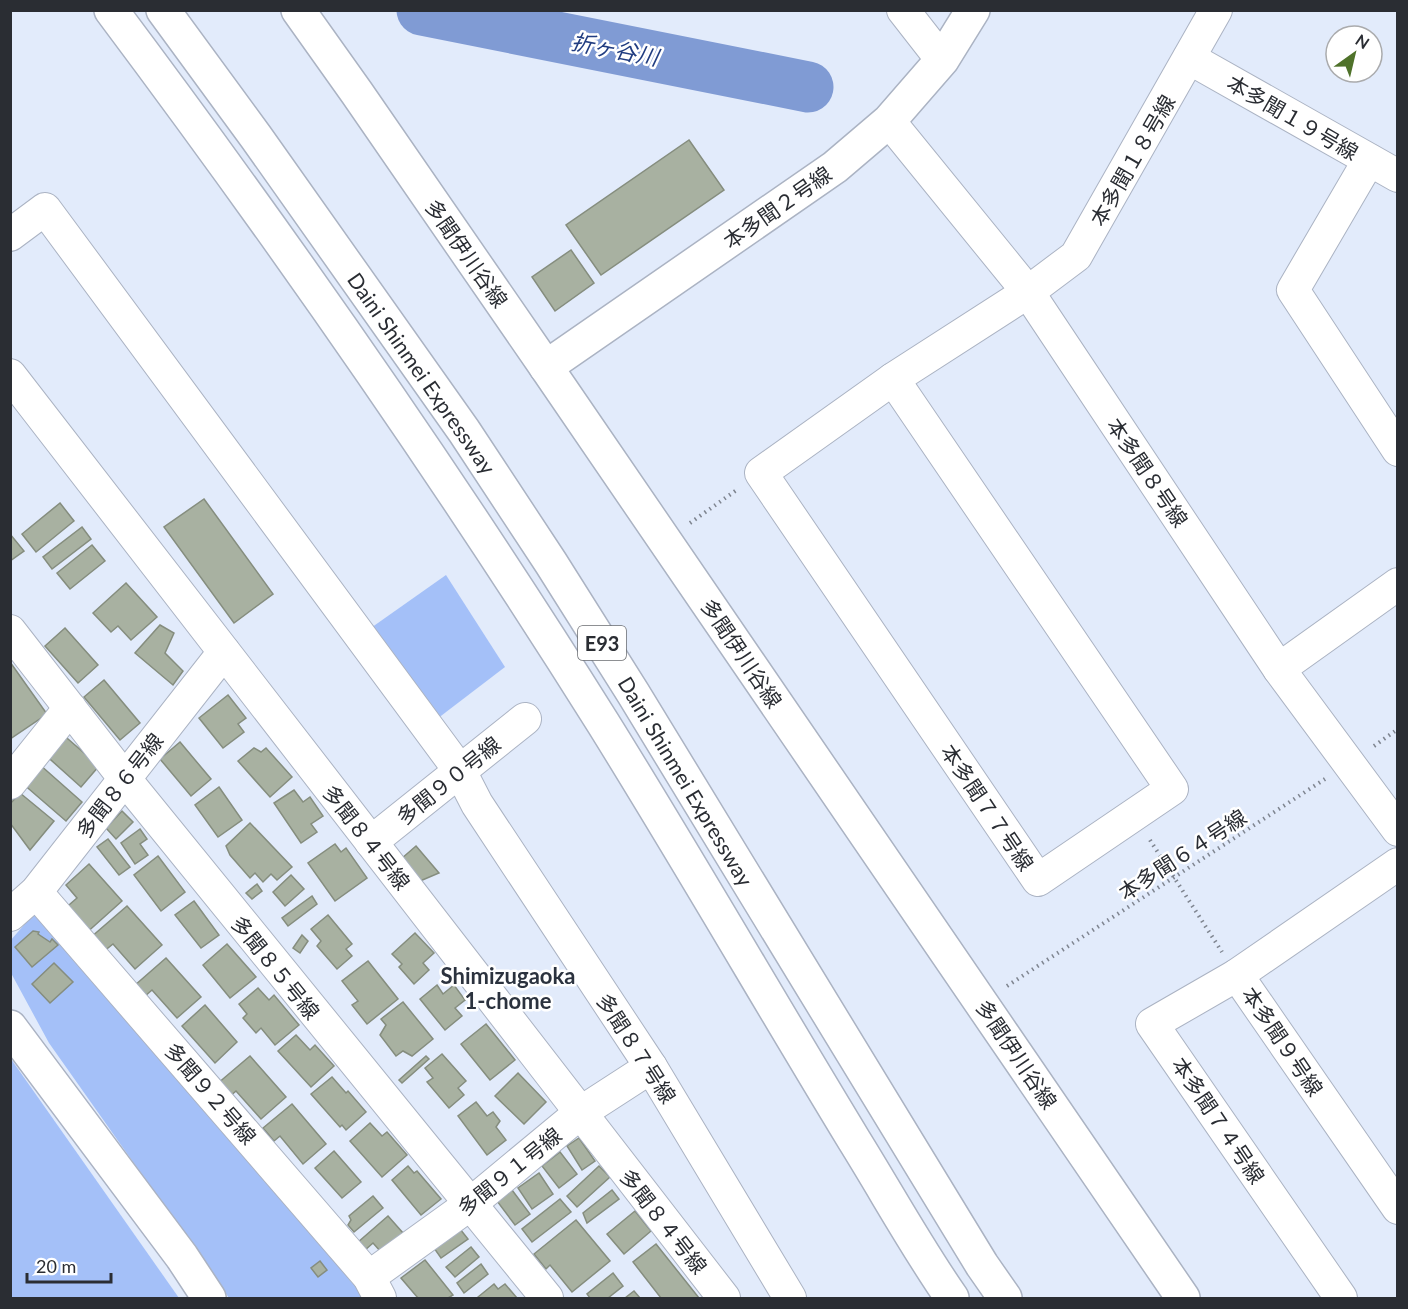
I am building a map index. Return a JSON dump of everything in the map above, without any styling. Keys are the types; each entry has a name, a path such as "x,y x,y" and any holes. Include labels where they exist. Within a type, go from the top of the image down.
{"main road":[{"name":"Daini Shinmei Expressway","path":"111,10 224,162 517,590 604,725 952,1299"},
{"name":"Daini Shinmei Expressway","path":"163,10 256,137 450,412 551,563 1005,1299"},
{"name":"多聞伊川谷線","path":"298,10 665,540 1183,1299"},
{"name":"本多聞２号線","path":"546,367 835,167 889,121 942,60 973,10"},
{"path":"10,1027 182,1257 209,1299"}],"street":[{"path":"903,10 942,60"},
{"name":"本多聞１８号線","path":"1028,292 1076,256 1216,10"},
{"name":"本多聞１９号線","path":"1190,58 1398,176"},
{"name":"本多聞８号線","path":"889,121 1028,292 1279,669 1398,830"},
{"path":"1369,160 1293,290 1398,450"},
{"name":"多聞８７号線","path":"10,235 45,209 460,771 477,804 651,1067 790,1299"},
{"path":"761,473 893,380 1028,292"},
{"name":"多聞８４号線","path":"10,375 724,1299"},
{"name":"本多聞７７号線","path":"761,473 1038,880 1172,789 893,380"},
{"path":"1279,669 1398,584"},
{"name":"多聞８５号線","path":"10,631 125,779 547,1299"},
{"name":"多聞８６号線","path":"10,915 36,892 224,652"},
{"path":"10,783 69,708"},
{"name":"多聞９０号線","path":"371,842 525,718"},
{"name":"本多聞９号線","path":"1398,864 1238,975 1398,1208"},
{"name":"多聞９２号線","path":"36,892 375,1288"},
{"name":"本多聞７４号線","path":"1238,975 1152,1024 1341,1299"},
{"name":"多聞９１号線","path":"375,1288 469,1205 580,1113 651,1067"}],"path":[{"path":"665,540 761,473"},
{"name":"本多聞６４号線","path":"982,1003 1349,764 1398,729"},
{"path":"1135,815 1173,878 1238,975"}],"shaded area":[{"path":"446,575 505,667 433,722 368,630"},
{"path":"38,909 353,1271 348,1278 365,1298 229,1298 49,1043 11,973 10,941"},
{"path":"11,1059 179,1298 11,1298"}],"building":[{"path":"689,140 724,190 601,275 566,225"},
{"path":"571,250 594,283 555,311 532,277"},
{"path":"204,499 273,594 234,623 164,527"},
{"path":"60,503 74,521 36,552 22,534"},
{"path":"82,527 91,539 52,569 43,557"},
{"path":"10,534 24,551 10,561"},
{"path":"92,545 105,561 70,589 57,573"},
{"path":"126,583 157,617 131,640 118,626 111,632 93,613"},
{"path":"160,625 174,633 165,653 183,671 173,685 135,653"},
{"path":"65,628 98,665 78,683 45,646"},
{"path":"10,662 47,714 10,739"},
{"path":"104,680 140,723 120,740 84,697"},
{"path":"228,695 246,718 238,724 244,732 223,748 199,718"},
{"path":"60,732 99,766 81,787 42,752"},
{"path":"180,742 211,779 191,796 160,759"},
{"path":"254,748 261,752 266,748 292,777 270,797 238,761"},
{"path":"39,764 82,802 66,821 22,783"},
{"path":"219,787 242,820 218,837 195,805"},
{"path":"294,790 303,802 310,797 323,816 311,824 317,832 301,843 274,803"},
{"path":"20,793 54,821 30,850 10,823 10,804"},
{"path":"122,811 133,822 116,839 106,828"},
{"path":"250,823 292,867 277,880 271,874 263,882 255,873 250,878 230,855 226,846"},
{"path":"140,829 147,839 140,844 148,855 135,864 121,843"},
{"path":"108,839 130,867 119,875 97,847"},
{"path":"335,844 341,852 346,848 367,878 335,901 308,863"},
{"path":"416,846 439,873 420,881 401,859"},
{"path":"158,856 185,892 161,911 134,875"},
{"path":"89,864 122,901 84,935 62,911 77,898 66,885"},
{"path":"291,875 304,889 285,906 273,892"},
{"path":"257,884 262,891 252,899 246,893"},
{"path":"312,896 317,904 288,926 282,918"},
{"path":"194,901 219,935 201,948 175,915"},
{"path":"127,906 162,945 135,969 113,944 103,952 90,938"},
{"path":"328,915 352,944 346,949 352,956 337,969 317,946 321,941 311,929"},
{"path":"33,931 39,932 38,934 50,942 52,939 58,945 32,967 15,947"},
{"path":"415,933 434,953 423,963 429,970 414,984 399,967 402,964 392,954"},
{"path":"302,935 308,941 300,953 293,948"},
{"path":"227,944 256,977 230,998 203,965"},
{"path":"166,958 201,997 177,1018 152,990 144,997 134,986"},
{"path":"368,961 398,999 367,1024 352,1005 358,1001 342,981"},
{"path":"54,963 73,982 50,1003 32,984"},
{"path":"437,985 443,994 454,985 465,1000 455,1008 462,1016 445,1030 420,999"},
{"path":"258,988 269,1000 274,995 299,1025 275,1045 261,1028 256,1033 243,1018 247,1014 239,1004"},
{"path":"403,1002 433,1039 412,1056 403,1051 396,1056 380,1035 386,1025 381,1019"},
{"path":"205,1005 237,1042 215,1063 182,1026"},
{"path":"486,1024 515,1060 490,1080 461,1044"},
{"path":"296,1035 310,1050 315,1045 334,1066 311,1087 278,1051"},
{"path":"442,1054 466,1081 458,1088 464,1095 449,1108 427,1082 433,1078 425,1068"},
{"path":"250,1056 286,1097 261,1119 236,1091 228,1098 217,1084"},
{"path":"426,1056 429,1059 402,1083 399,1080"},
{"path":"518,1073 546,1102 524,1124 495,1096"},
{"path":"332,1077 366,1112 346,1130 342,1125 340,1127 311,1094"},
{"path":"476,1102 487,1116 493,1112 500,1121 496,1127 506,1140 487,1155 458,1116"},
{"path":"292,1104 326,1144 303,1164 280,1136 274,1141 263,1128"},
{"path":"370,1123 382,1136 387,1132 407,1155 382,1177 350,1141"},
{"path":"579,1138 595,1161 582,1170 567,1146"},
{"path":"334,1151 361,1182 342,1198 315,1168"},
{"path":"560,1152 577,1174 559,1188 542,1166"},
{"path":"408,1166 414,1173 417,1171 441,1199 421,1215 392,1180"},
{"path":"599,1166 610,1177 577,1207 567,1196"},
{"path":"539,1173 553,1194 532,1209 518,1188"},
{"path":"512,1190 530,1214 515,1225 497,1201"},
{"path":"612,1190 619,1199 587,1223 583,1213"},
{"path":"373,1196 383,1208 354,1232 348,1225 351,1220 349,1216"},
{"path":"560,1199 571,1212 532,1242 522,1229"},
{"path":"635,1211 651,1231 624,1254 607,1234"},
{"path":"388,1216 403,1233 381,1252 373,1243 364,1251 357,1243"},
{"path":"576,1220 610,1261 572,1292 550,1265 546,1269 534,1254"},
{"path":"460,1229 468,1239 441,1258 434,1248"},
{"path":"656,1244 699,1298 661,1298 633,1262"},
{"path":"471,1247 479,1257 455,1277 446,1267"},
{"path":"425,1260 453,1295 448,1298 418,1298 401,1278"},
{"path":"320,1261 327,1270 318,1277 311,1268"},
{"path":"481,1264 488,1274 464,1293 457,1283"},
{"path":"613,1273 623,1286 608,1298 590,1298 587,1294"},
{"path":"494,1284 498,1289 505,1284 517,1298 478,1297"},
{"path":"634,1291 640,1298 625,1298"}],"waterway":[{"name":"折ヶ谷川","path":"422,10 808,87"}],"district":[{"name":"Shimizugaoka 1-chome","path":"508,988"}]}
